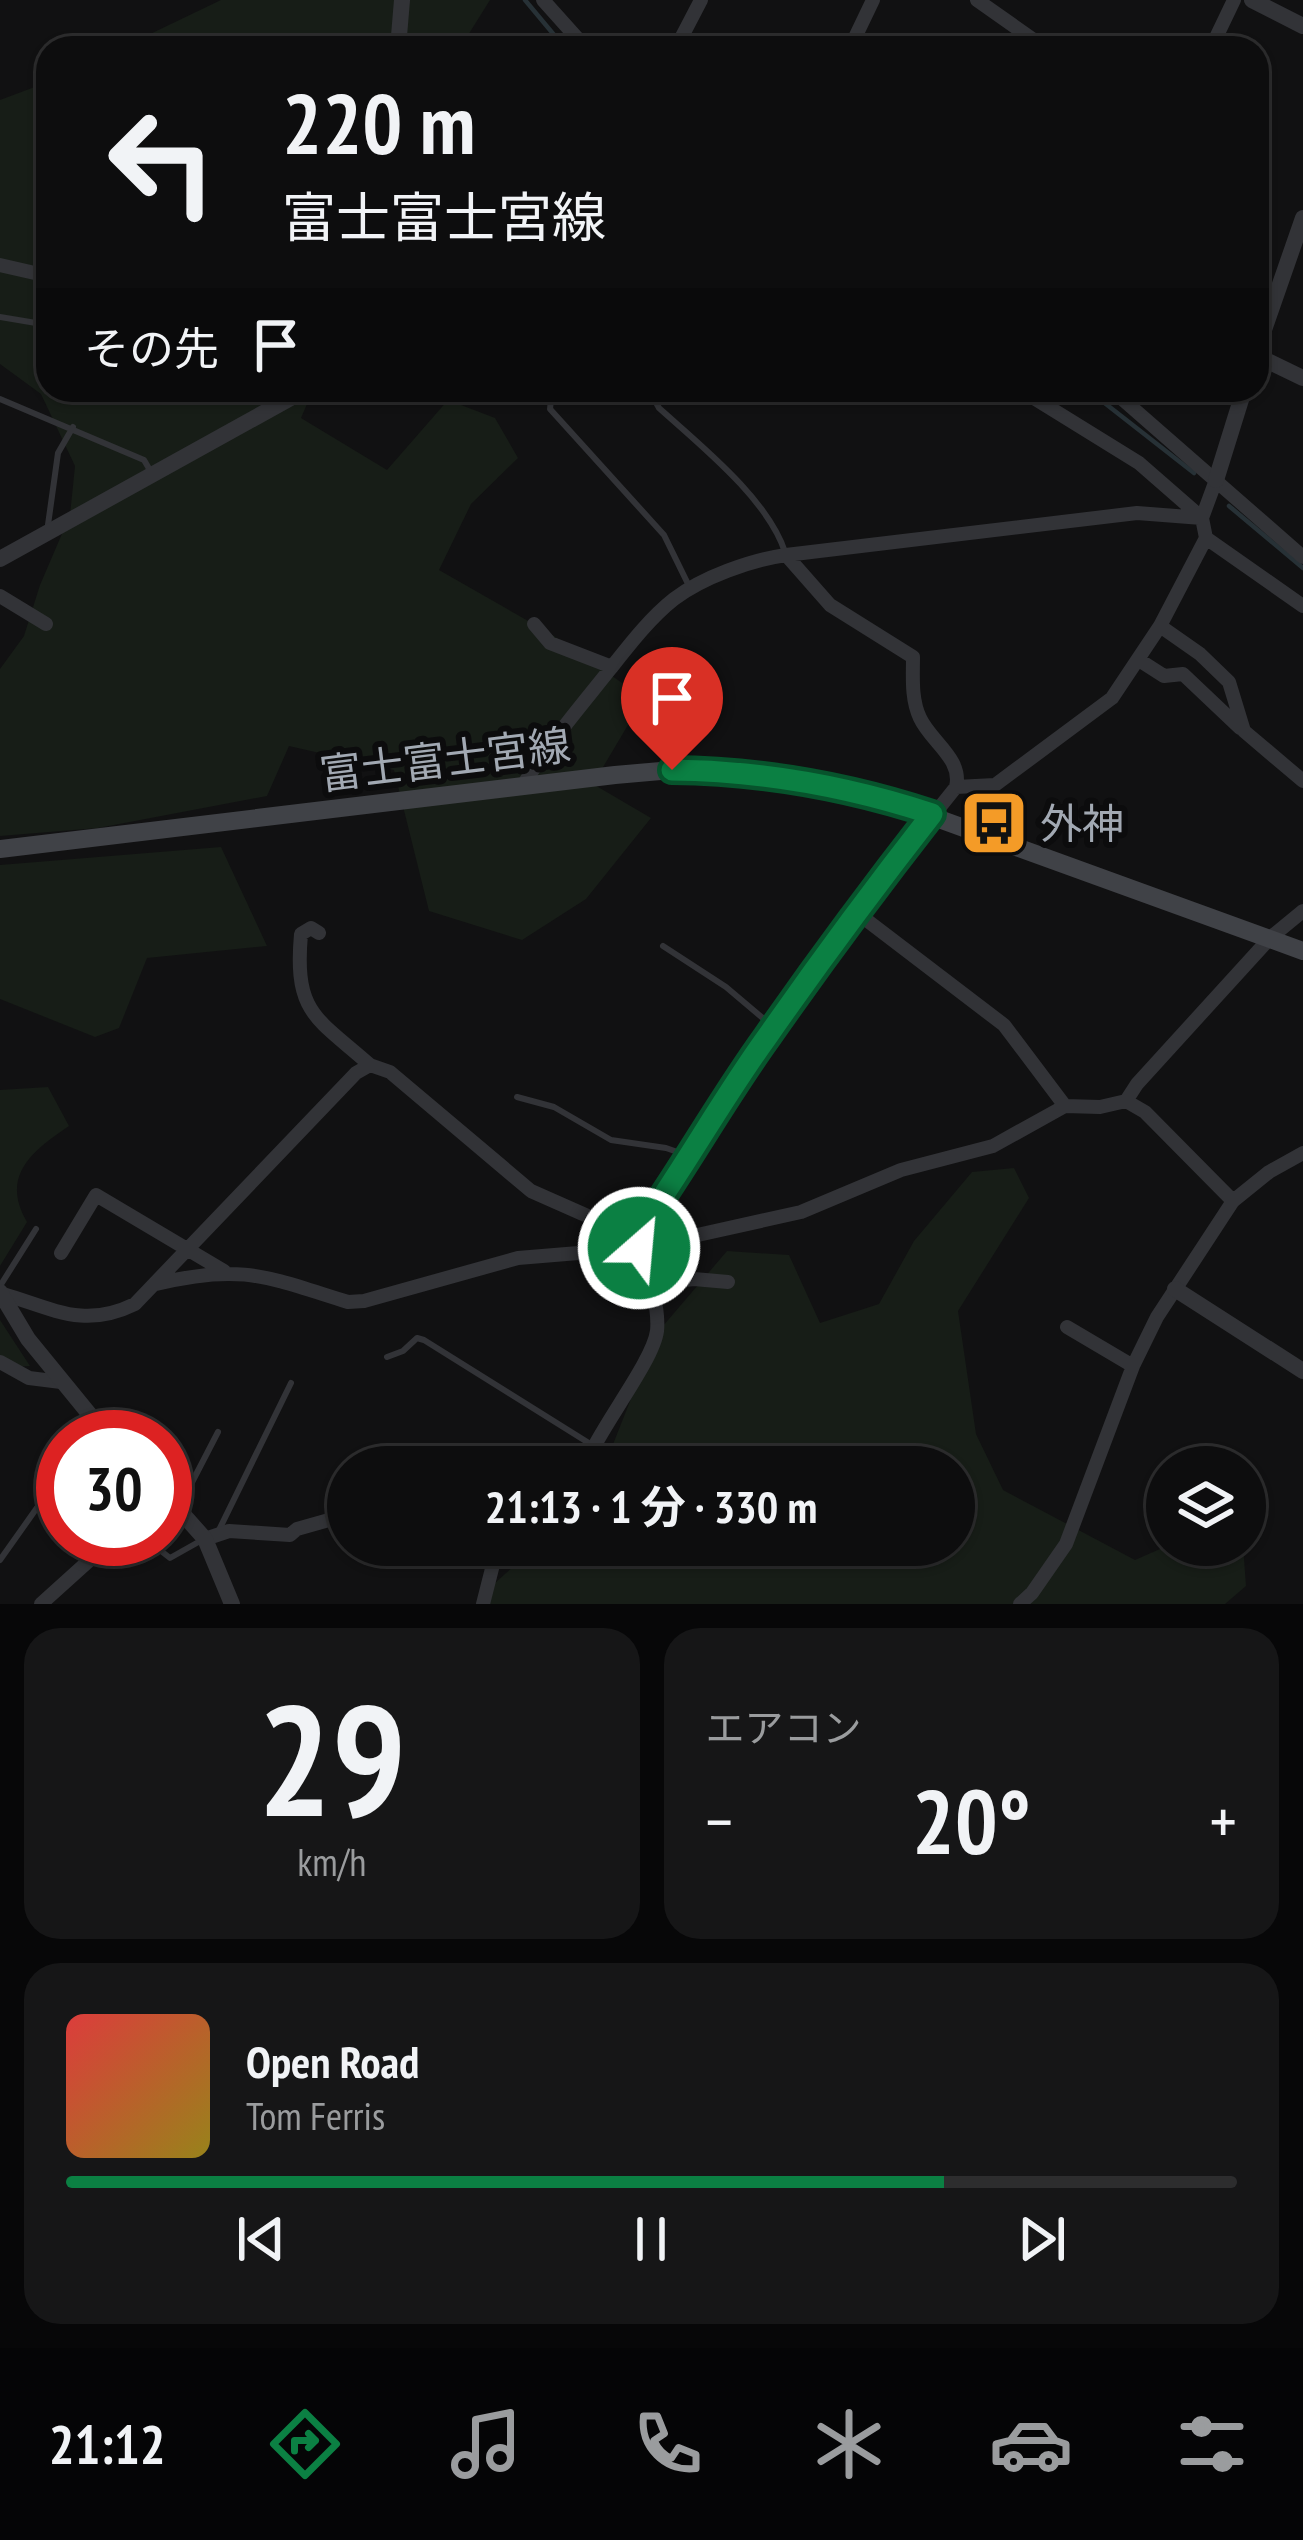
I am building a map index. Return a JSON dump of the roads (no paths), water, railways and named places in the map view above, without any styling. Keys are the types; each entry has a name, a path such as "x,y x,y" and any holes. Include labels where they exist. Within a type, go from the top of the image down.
{"main road":[{"name":"富士富士宮線","path":"0,849 615,775 760,774 873,795 932,814 1303,951"}],"street":[{"path":"399,36 402,0"},
{"path":"543,0 575,36"},
{"path":"682,36 701,0"},
{"path":"856,36 873,0"},
{"path":"977,0 1023,36"},
{"path":"1217,36 1234,0"},
{"path":"1252,0 1303,26"},
{"path":"1269,318 1303,218"},
{"path":"0,265 36,273"},
{"path":"1269,360 1303,378"},
{"path":"0,559 285,402"},
{"path":"1040,402 1139,463 1202,518"},
{"path":"1126,402 1303,557"},
{"path":"956,787 995,785 1112,698 1160,626 1206,538 1202,518 1240,402"},
{"path":"522,787 545,749 633,639 675,598 768,558 1137,513 1202,518"},
{"path":"1206,538 1303,607"},
{"path":"637,1243 773,1028 959,777 953,761 920,718 913,692 913,657 830,605 786,555"},
{"path":"0,596 46,624"},
{"path":"534,624 550,643 612,668"},
{"path":"1160,626 1229,682 1244,731"},
{"path":"1139,660 1164,676 1183,674 1303,781"},
{"path":"1126,1101 1136,1084 1270,938 1303,911"},
{"path":"856,912 1004,1025 1065,1106"},
{"path":"319,933 311,928 302,934 302,996 309,1011 370,1065 390,1072 531,1192 637,1243 657,1333 592,1445"},
{"path":"84,1410 2,1300 1,1291 86,1319 135,1304 356,1073 370,1065"},
{"path":"156,1284 224,1271 256,1274 348,1302 364,1301 518,1258 637,1243 801,1212 901,1170 993,1146 1065,1106 1100,1107 1126,1101 1144,1112 1233,1201"},
{"path":"1020,1604 1066,1544 1133,1366 1175,1289 1233,1201 1303,1153"},
{"path":"61,1253 96,1195 224,1271"},
{"path":"649,1283 728,1282"},
{"path":"1175,1289 1303,1371"},
{"path":"1067,1327 1133,1366"},
{"path":"0,1362 29,1378 61,1382"},
{"path":"192,1521 211,1537 232,1604"},
{"path":"211,1537 229,1531 290,1535 327,1521"},
{"path":"41,1604 83,1566"},
{"path":"483,1604 493,1566"}],"lane":[{"path":"0,317 36,324"},
{"path":"0,399 144,460 154,476"},
{"path":"271,402 275,408"},
{"path":"551,402 550,410 664,535 691,590"},
{"path":"656,402 772,523 786,555"},
{"path":"47,534 58,453 73,427"},
{"path":"663,946 726,986 773,1028"},
{"path":"517,1096 554,1108 611,1140 689,1156"},
{"path":"1,1291 36,1229"},
{"path":"387,1357 417,1338 424,1340 592,1445"},
{"path":"192,1547 211,1537 291,1383"},
{"path":"192,1482 218,1432"},
{"path":"0,1560 36,1509"}],"waterway":[{"path":"525,0 555,36"},
{"path":"1103,402 1194,473"},
{"path":"1229,506 1303,568"}],"place":[{"name":"外神","path":"994,823"}]}
